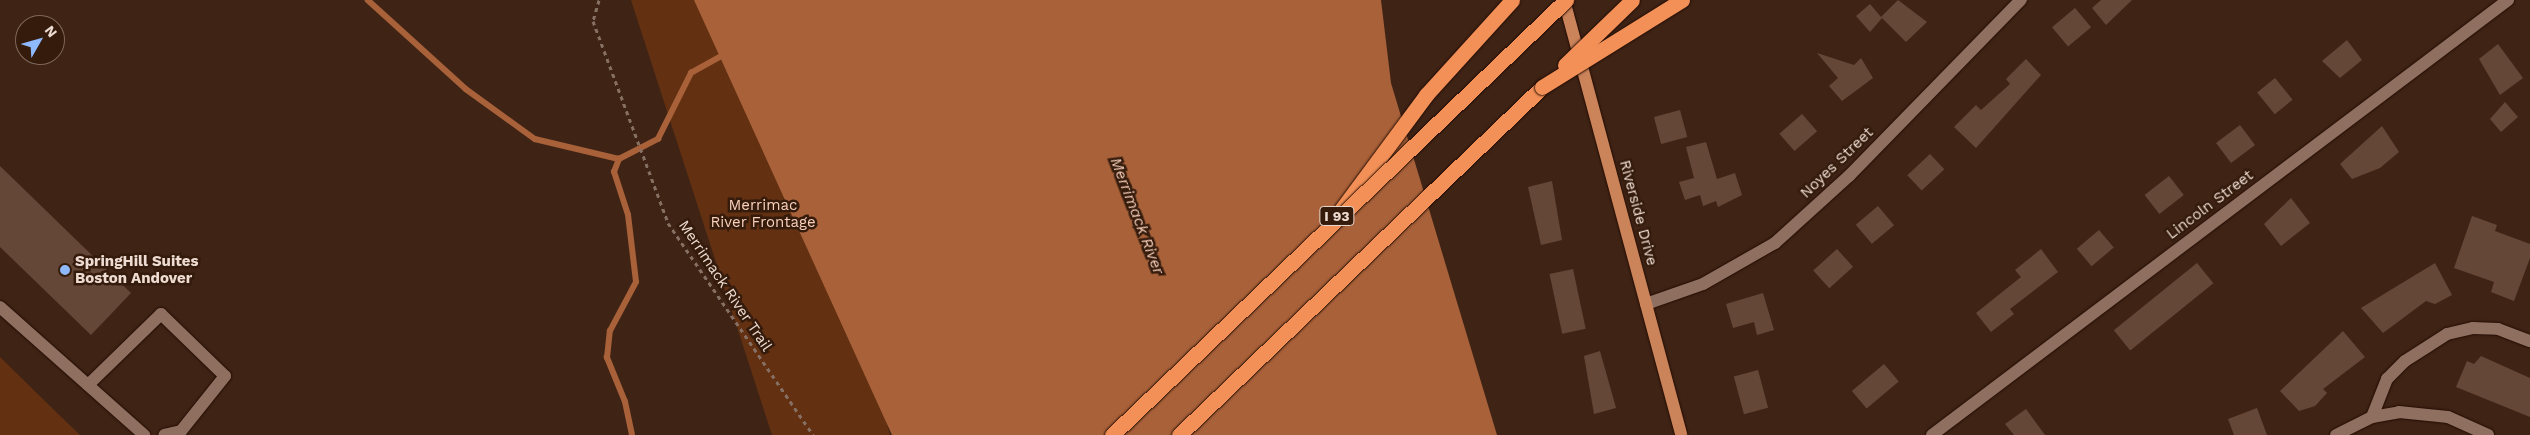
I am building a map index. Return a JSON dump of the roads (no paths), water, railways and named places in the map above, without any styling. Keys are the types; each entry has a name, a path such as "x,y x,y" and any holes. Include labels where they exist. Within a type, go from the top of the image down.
{"highway":[{"path":"1334,218 1426,95 1512,0"},
{"name":"I 93","path":"1112,435 1334,218 1565,0"},
{"path":"1179,435 1632,0"},
{"path":"1542,87 1682,0"}],"main road":[{"name":"Riverside Drive","path":"1565,0 1681,435"}],"street":[{"name":"Noyes Street","path":"1646,304 1702,284 1776,243 1849,176 2021,0"},
{"name":"Lincoln Street","path":"1932,435 2508,0"},
{"path":"0,307 144,435"},
{"path":"88,386 161,314 225,376 181,431 164,435"},
{"path":"2372,417 2387,378 2447,334 2498,329 2530,341"},
{"path":"2336,435 2372,417 2423,412 2448,416 2488,435"}],"water":[{"name":"Merrimack River","path":"694,0 1381,0 1391,83 1497,435 892,435"}],"waterway":[{"path":"368,0 466,89 535,139 619,159"},
{"path":"632,435 625,402 607,358 610,331 636,282 628,215 614,172 619,159 658,139 691,73 720,57"}],"place":[{"name":"SpringHill Suites Boston Andover","path":"65,270"}],"park label":[{"name":"Merrimac River Frontage","path":"763,214"}]}
